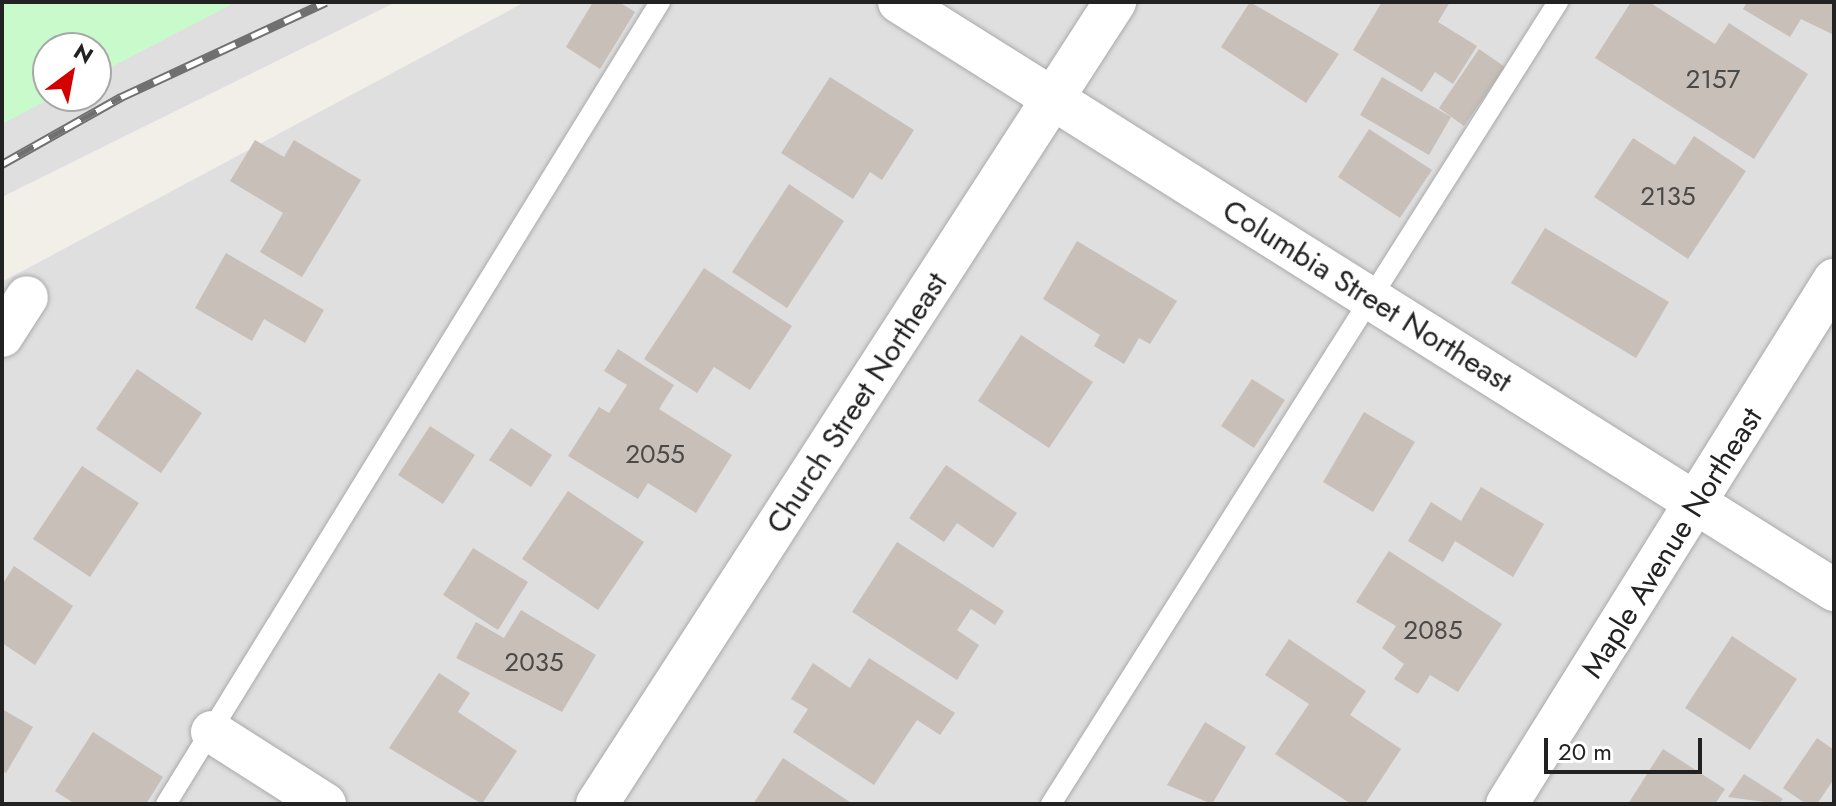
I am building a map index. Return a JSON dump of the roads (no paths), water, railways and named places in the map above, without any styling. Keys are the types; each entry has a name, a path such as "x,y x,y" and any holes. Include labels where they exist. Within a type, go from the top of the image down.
{"street":[{"name":"Columbia Street Northeast","path":"899,2 1834,590"},
{"name":"Church Street Northeast","path":"597,804 1115,2"},
{"name":"Maple Avenue Northeast","path":"1507,804 1697,505 1834,280"},
{"path":"2,336 27,297"},
{"path":"212,732 325,804"}],"lane":[{"path":"166,804 660,2"},
{"path":"1051,804 1558,2"}],"railway":[{"path":"2,164 121,97 326,2"}]}
